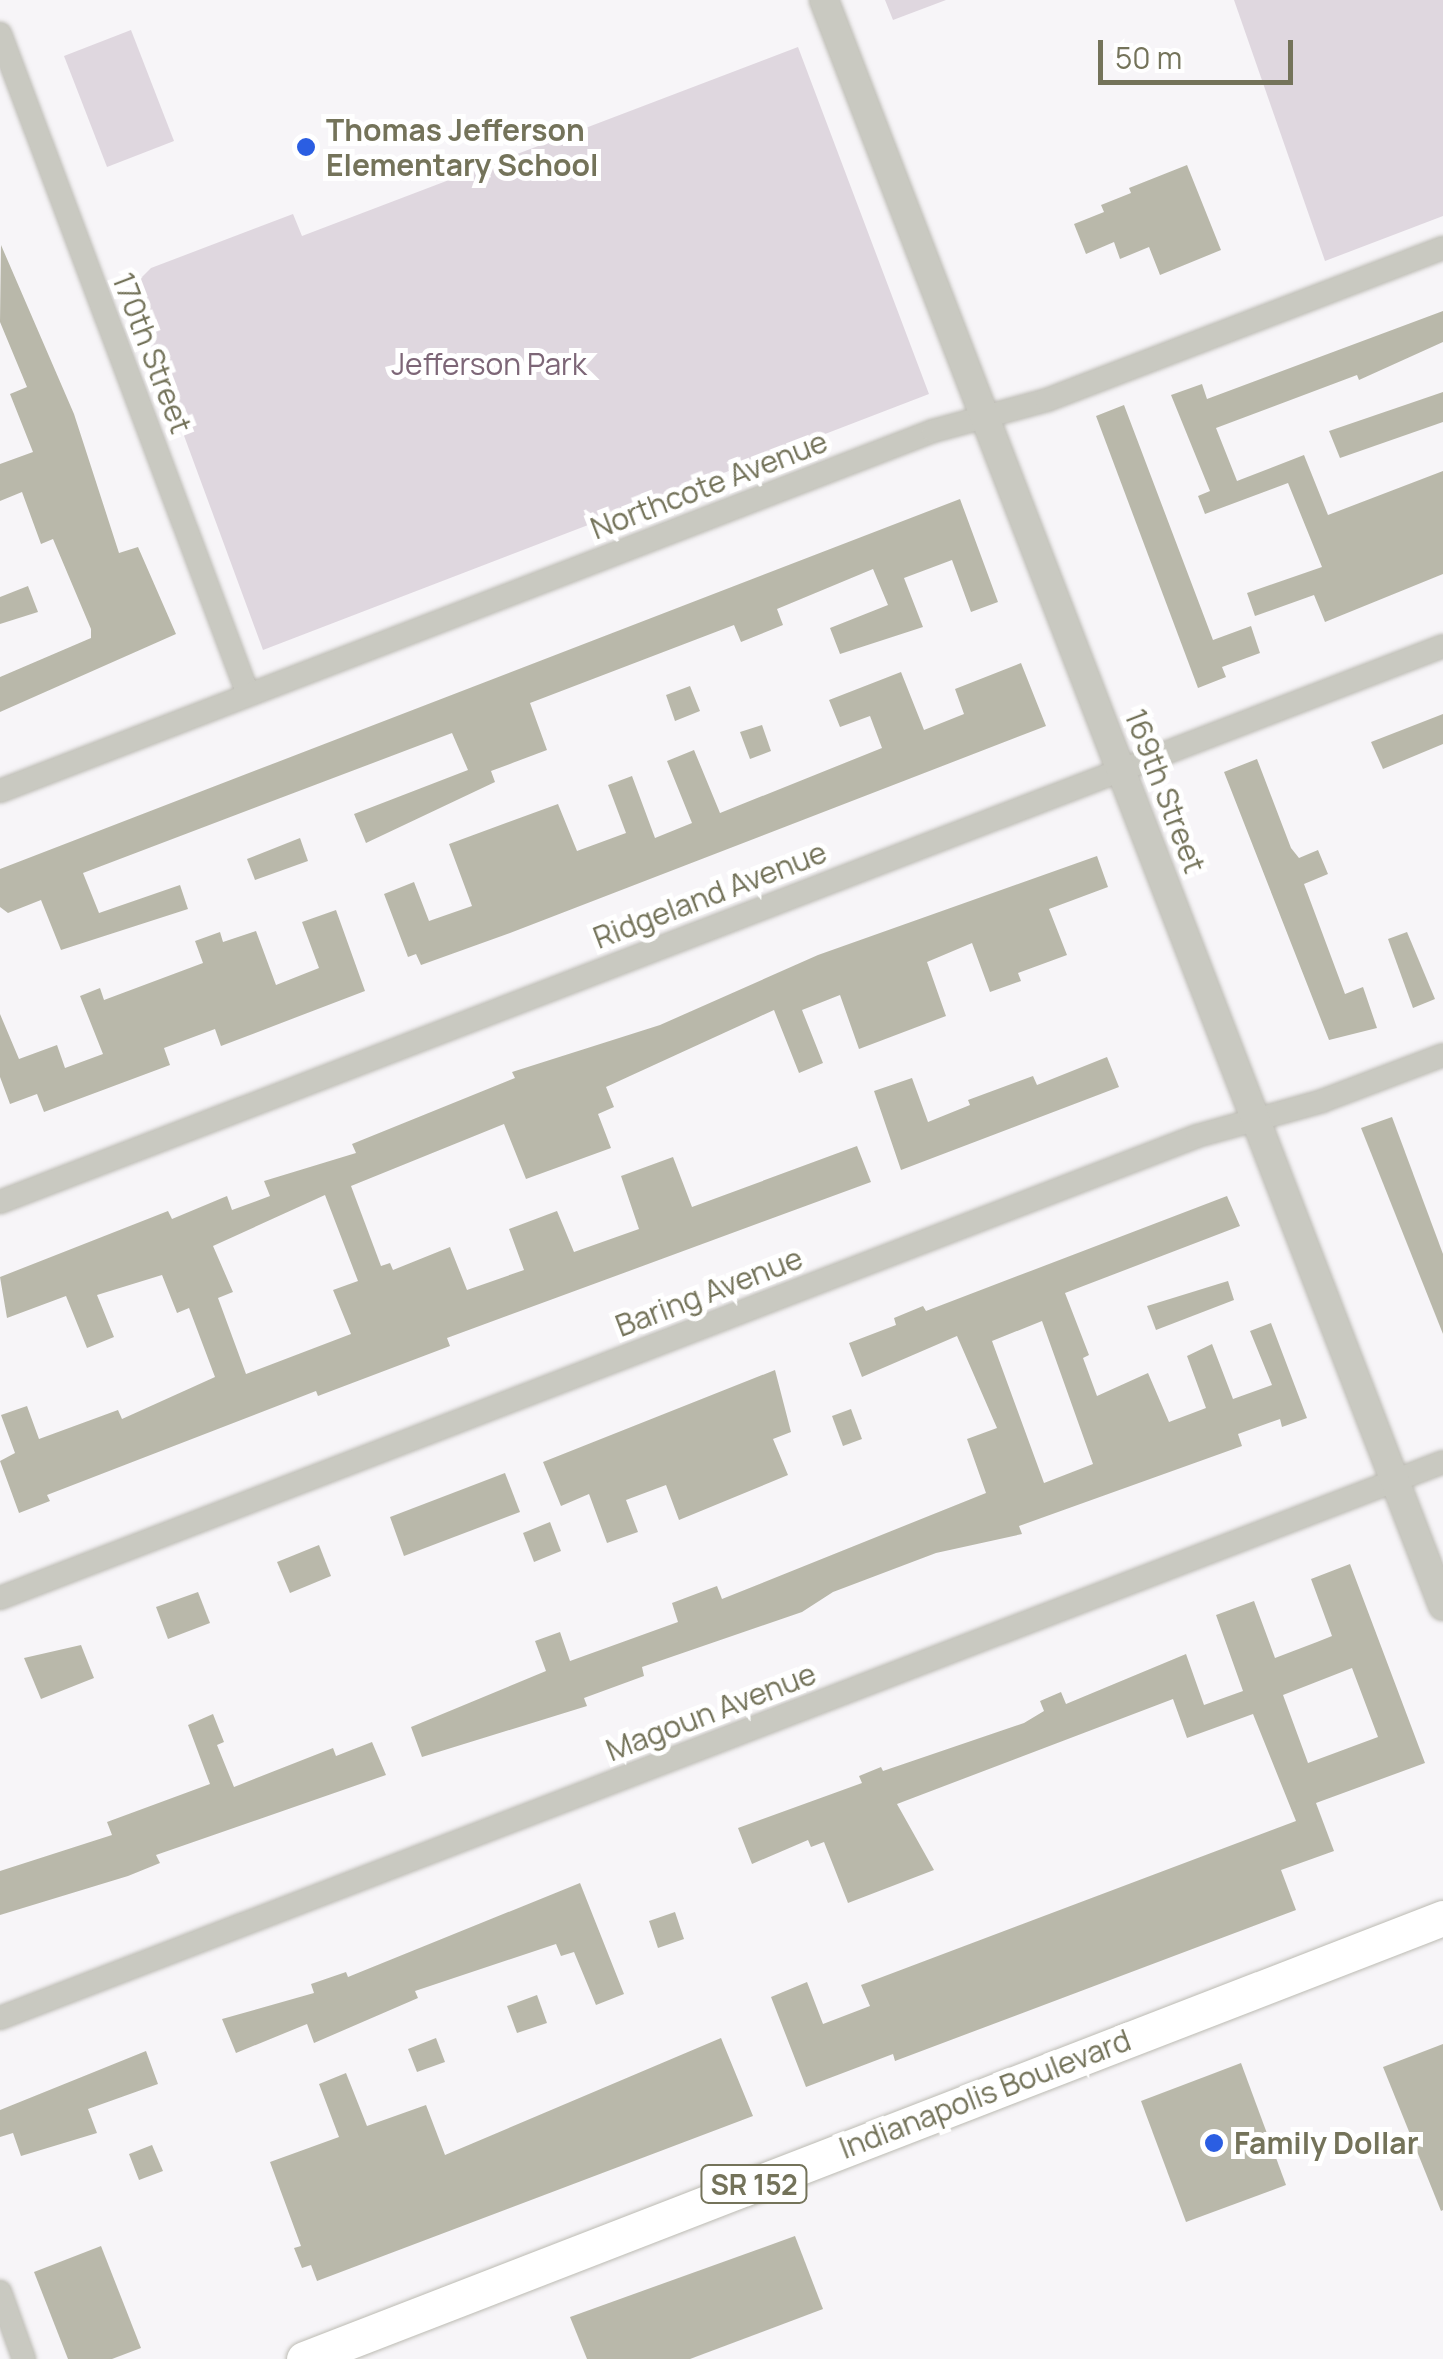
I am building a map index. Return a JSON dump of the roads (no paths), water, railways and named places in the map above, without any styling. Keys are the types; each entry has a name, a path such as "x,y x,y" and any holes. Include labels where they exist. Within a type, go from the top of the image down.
{"main road":[{"name":"Indianapolis Boulevard","path":"304,2359 1443,1918"}],"street":[{"name":"169th Street","path":"824,0 1443,1606"},
{"name":"170th Street","path":"0,34 248,694"},
{"name":"Northcote Avenue","path":"0,791 933,431 985,417 1443,248"},
{"name":"Ridgeland Avenue","path":"0,1202 1443,646"},
{"name":"Baring Avenue","path":"0,1598 1179,1143 1443,1055"},
{"name":"Magoun Avenue","path":"0,2018 1443,1462"},
{"path":"0,2292 24,2359"}],"place":[{"name":"Thomas Jefferson Elementary School","path":"306,147"},
{"name":"Family Dollar","path":"1214,2143"}],"park label":[{"name":"Jefferson Park","path":"489,364"}]}
